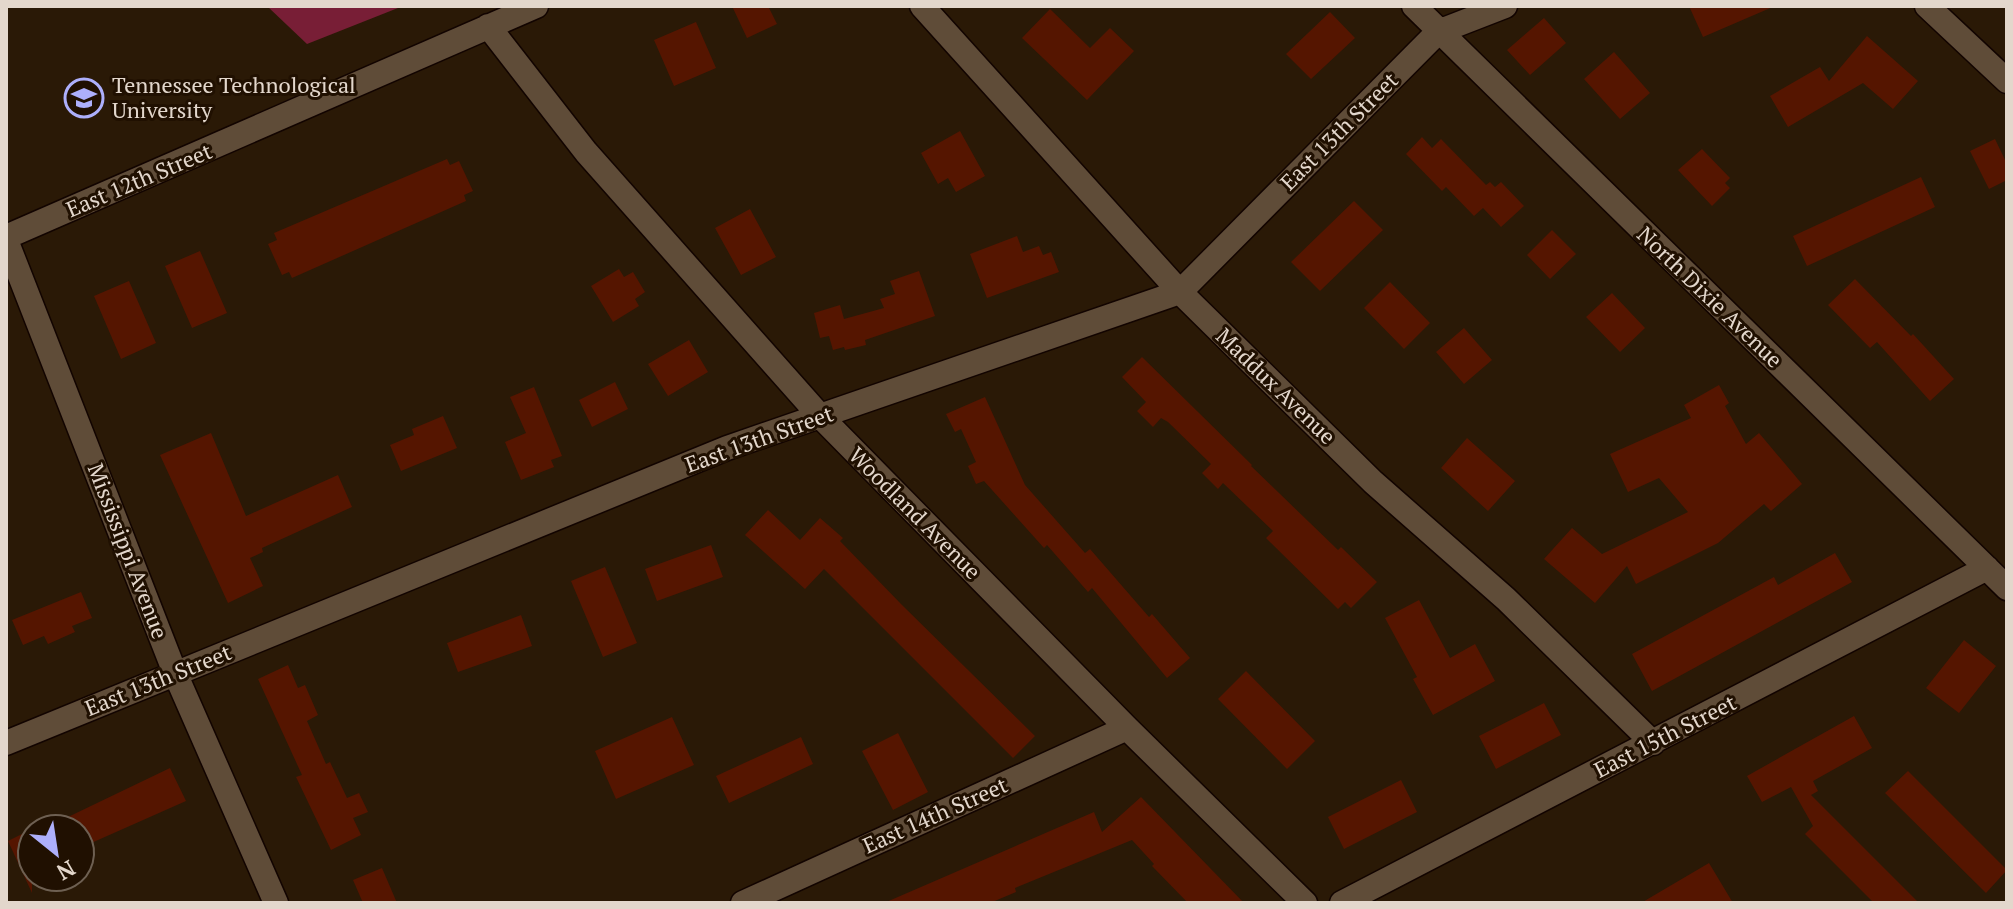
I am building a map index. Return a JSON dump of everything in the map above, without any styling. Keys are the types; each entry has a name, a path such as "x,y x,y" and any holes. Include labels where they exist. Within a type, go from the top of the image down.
{"street":[{"name":"East 12th Street","path":"6,239 536,6"},
{"name":"Maddux Avenue","path":"922,6 1180,292 1373,482 1506,599 1653,743"},
{"name":"North Dixie Avenue","path":"1414,6 2007,588"},
{"path":"1438,32 1505,6"},
{"path":"1927,6 2007,81"},
{"name":"Woodland Avenue","path":"488,26 586,152 820,416 1127,728 1305,903"},
{"name":"East 13th Street","path":"6,743 712,454 1180,292 1438,32"},
{"name":"Mississippi Avenue","path":"6,239 175,673 276,903"},
{"name":"East 15th Street","path":"1342,903 1987,568"},
{"name":"East 14th Street","path":"743,903 1127,728"}],"shaded area":[{"path":"267,6 403,6 307,44"}],"building":[{"path":"732,6 768,6 777,24 747,38"},
{"path":"1689,6 1775,6 1703,37"},
{"path":"1050,9 1090,48 1110,28 1134,51 1087,100 1022,38"},
{"path":"1330,12 1355,38 1311,79 1286,54"},
{"path":"1544,18 1566,43 1530,75 1507,50"},
{"path":"696,22 716,68 674,86 654,40"},
{"path":"1867,36 1918,81 1893,109 1863,83 1788,127 1770,96 1820,67 1829,81"},
{"path":"1614,52 1650,93 1620,119 1584,79"},
{"path":"960,131 985,176 956,192 948,178 938,184 921,153"},
{"path":"1422,137 1432,148 1441,139 1486,185 1490,182 1495,187 1501,182 1524,206 1501,227 1483,208 1474,216 1446,187 1442,191 1406,154"},
{"path":"1995,139 2007,164 2007,180 1989,189 1970,151"},
{"path":"1702,149 1730,178 1725,183 1730,188 1712,206 1678,170"},
{"path":"447,159 450,165 459,161 473,191 464,195 466,201 292,278 289,272 282,275 268,244 277,240 274,233"},
{"path":"1921,177 1935,207 1807,266 1793,236"},
{"path":"1354,201 1383,230 1320,291 1291,262"},
{"path":"750,209 776,257 741,275 715,228"},
{"path":"1552,230 1576,254 1550,279 1527,255"},
{"path":"1017,236 1023,252 1039,246 1043,255 1051,252 1059,272 987,298 970,254"},
{"path":"200,251 227,313 192,328 165,266"},
{"path":"619,269 624,277 633,272 645,292 635,299 639,306 613,322 591,286"},
{"path":"919,271 935,316 865,340 866,345 845,350 844,347 833,350 829,336 820,338 814,313 840,305 844,319 884,308 880,299 895,294 890,281"},
{"path":"1855,279 1911,336 1913,334 1954,379 1930,401 1877,342 1870,348 1828,305"},
{"path":"129,281 156,343 121,359 94,296"},
{"path":"1390,282 1430,323 1404,349 1364,308"},
{"path":"1612,293 1645,328 1620,352 1586,317"},
{"path":"1464,328 1492,360 1464,384 1436,352"},
{"path":"689,340 708,372 668,396 648,364"},
{"path":"1142,357 1338,550 1341,547 1377,582 1351,608 1345,602 1338,609 1266,538 1273,531 1223,483 1218,489 1202,473 1211,464 1168,422 1161,418 1153,427 1137,411 1146,402 1122,377"},
{"path":"615,382 628,409 592,427 579,400"},
{"path":"1719,385 1729,403 1725,406 1746,444 1759,433 1802,484 1771,511 1764,504 1718,543 1636,584 1627,566 1595,603 1544,559 1572,528 1602,554 1688,512 1659,478 1628,492 1610,454 1691,418 1684,405"},
{"path":"534,387 562,456 551,460 554,467 521,480 505,442 526,433 510,397"},
{"path":"985,397 1025,485 1085,553 1090,549 1149,617 1152,614 1190,658 1167,678 1092,588 1088,592 984,481 976,484 968,466 976,462 961,429 955,432 946,414"},
{"path":"443,416 457,448 401,471 390,445 414,435 412,429"},
{"path":"211,433 246,516 338,475 352,507 262,548 263,552 250,558 263,586 228,603 160,455"},
{"path":"1467,438 1515,481 1488,511 1441,468"},
{"path":"768,510 800,540 820,518 843,538 840,541 901,604 1035,736 1013,758 824,569 805,589 745,535"},
{"path":"711,545 723,577 657,601 645,569"},
{"path":"1835,553 1852,582 1652,691 1632,654 1774,577 1778,585"},
{"path":"605,567 637,643 603,657 571,581"},
{"path":"81,592 92,618 72,626 75,632 48,644 44,636 23,645 12,620"},
{"path":"1419,600 1450,658 1475,644 1495,681 1433,715 1413,679 1417,677 1385,618"},
{"path":"521,615 532,646 458,672 447,643"},
{"path":"1964,640 1996,666 1959,713 1926,688"},
{"path":"288,665 298,688 305,685 318,715 307,721 326,764 330,762 347,798 359,793 368,812 353,818 361,835 331,850 296,777 302,775 258,679"},
{"path":"1246,671 1315,741 1287,769 1218,699"},
{"path":"1544,703 1561,735 1496,769 1479,736"},
{"path":"1854,716 1872,748 1813,781 1818,791 1811,795 1919,903 1874,903 1805,834 1813,826 1791,787 1762,802 1747,776"},
{"path":"672,717 694,765 616,799 595,751"},
{"path":"898,733 928,792 893,810 862,751"},
{"path":"801,737 813,764 729,803 716,776"},
{"path":"170,768 186,801 96,841 96,813 76,813"},
{"path":"1908,771 2007,870 1986,893 1885,793"},
{"path":"1401,780 1417,812 1344,849 1328,817"},
{"path":"1141,797 1244,903 1188,903 1132,840 1015,888 1016,892 990,903 884,903 1094,812 1102,832"},
{"path":"16,837 16,858 8,841"},
{"path":"1709,863 1733,903 1641,903"},
{"path":"382,868 397,903 363,903 353,880"}],"place":[{"name":"Tennessee Technological University","path":"84,98"}]}
